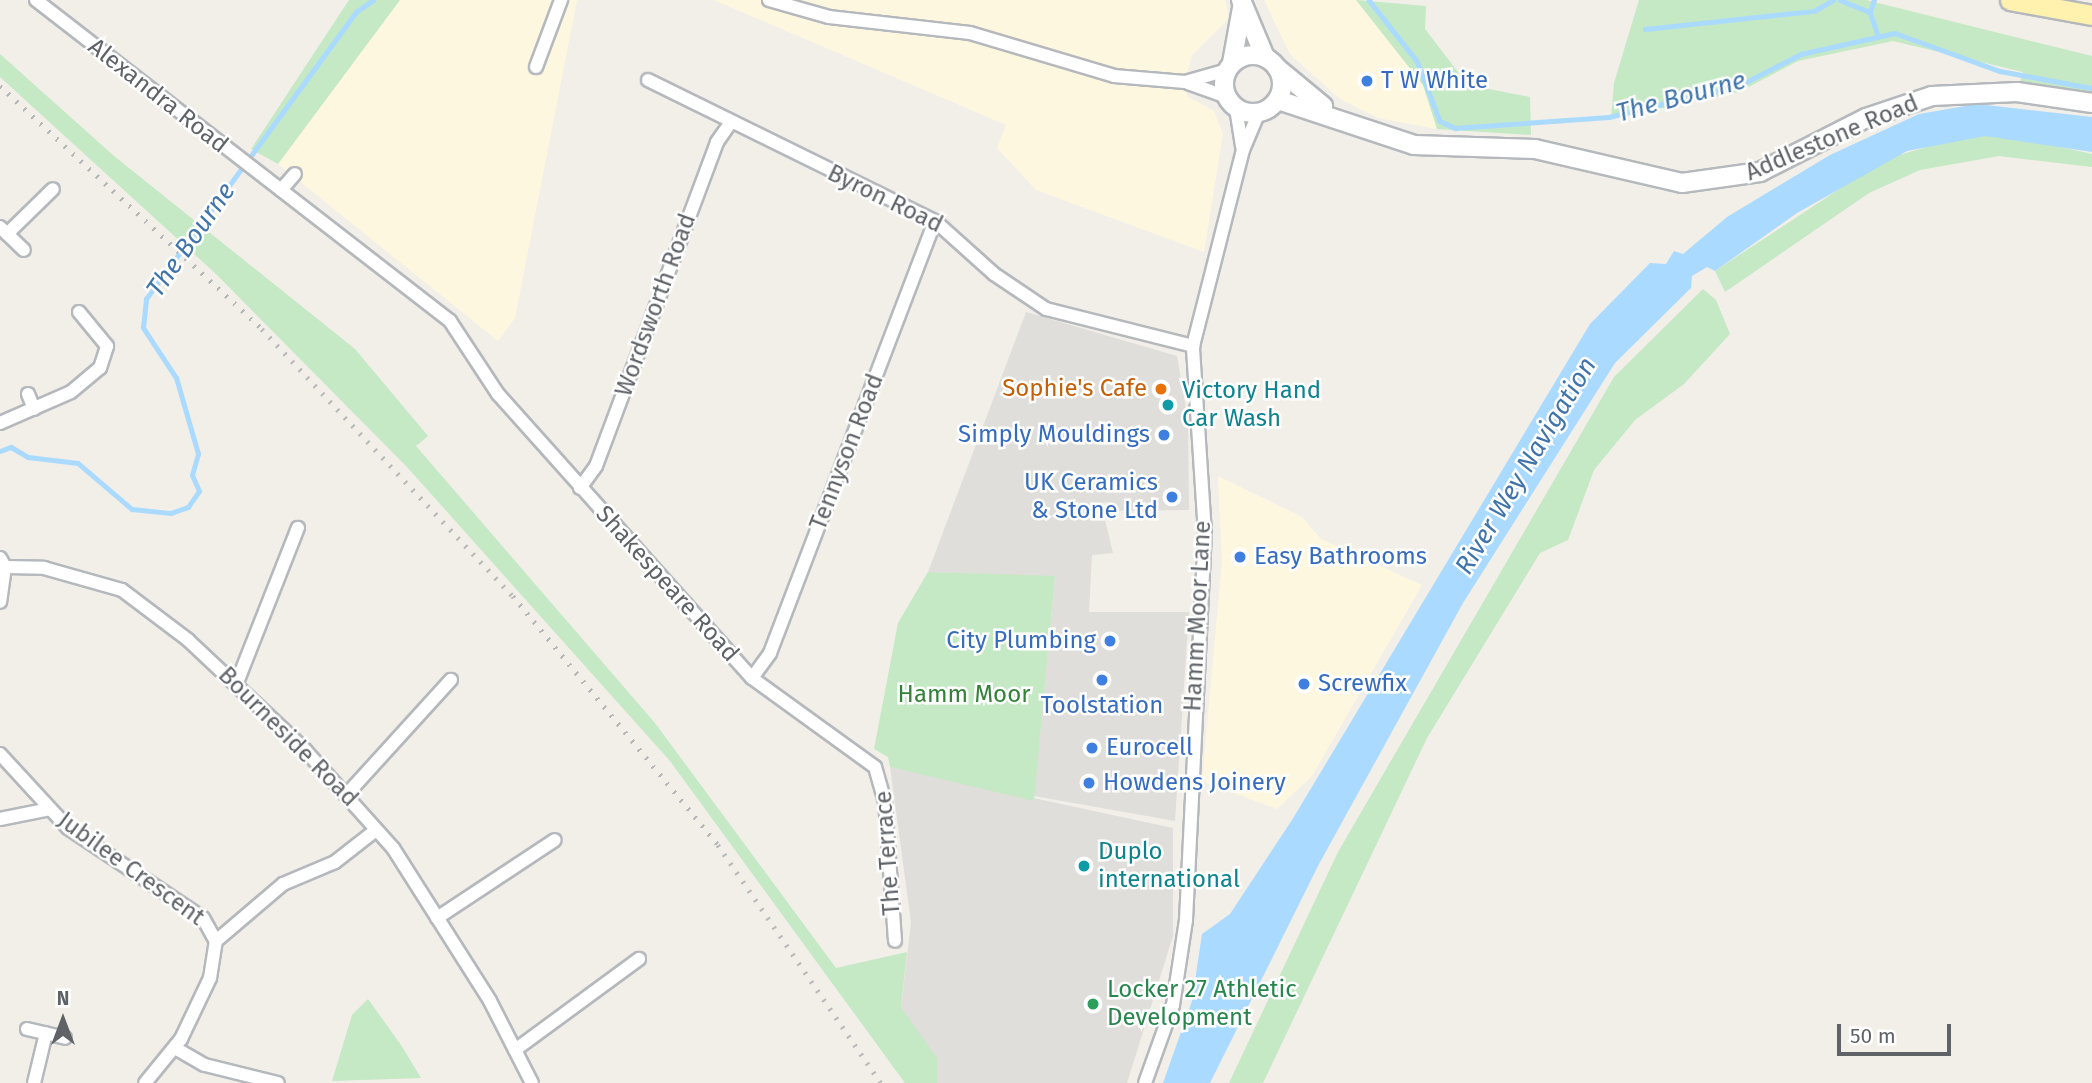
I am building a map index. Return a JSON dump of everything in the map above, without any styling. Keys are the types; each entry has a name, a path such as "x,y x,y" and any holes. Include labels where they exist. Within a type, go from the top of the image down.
{"main road":[{"path":"2010,0 2092,15"}],"street":[{"name":"Alexandra Road","path":"36,0 450,321 485,374"},
{"path":"536,67 561,0"},
{"path":"769,0 829,17 970,33 1084,71 1185,82 1259,112 1278,100 1271,62 1246,55 1230,66 1185,82"},
{"name":"Addlestone Road","path":"1241,4 1271,62 1329,112"},
{"name":"Addlestone Road","path":"1230,66 1241,4"},
{"path":"1230,66 1231,102"},
{"name":"Byron Road","path":"648,80 935,221 1046,309 1193,346"},
{"name":"Addlestone Road","path":"1278,100 1329,112 1403,142 1535,149 1682,183 1760,172 1866,118 1932,96 2017,92 2092,103"},
{"name":"Hamm Moor Lane","path":"1231,102 1243,150"},
{"name":"Hamm Moor Lane","path":"1145,1083 1173,1005 1185,920 1205,537 1193,346 1243,150 1259,112"},
{"name":"Wordsworth Road","path":"580,488 596,466 717,142 731,122"},
{"path":"287,194 295,174"},
{"path":"24,250 3,230 52,189"},
{"name":"Tennyson Road","path":"752,678 770,653 935,221"},
{"path":"0,424 71,392 108,353 79,312"},
{"name":"Shakespeare Road","path":"485,374 580,488 752,678 875,767"},
{"path":"28,394 34,409"},
{"path":"236,685 299,528"},
{"path":"0,603 2,562"},
{"name":"Bourneside Road","path":"2,562 44,568 122,590 236,685 348,793 438,918 532,1083"},
{"path":"348,793 451,680"},
{"path":"0,754 0,766"},
{"name":"Jubilee Crescent","path":"0,754 50,809 203,918 216,941 283,884 335,862 376,830"},
{"name":"The Terrace","path":"875,767 883,779 895,941"},
{"name":"Jubilee Crescent","path":"0,819 50,809"},
{"path":"438,918 555,840"},
{"path":"145,1083 175,1048 210,978 216,941"},
{"path":"515,1050 639,959"},
{"path":"27,1029 65,1038"},
{"path":"34,1083 46,1033"},
{"path":"175,1048 205,1065 278,1083"}],"shaded area":[{"path":"400,0 577,0 515,318 498,341 278,164"},
{"path":"714,0 1225,0 1229,18 1192,55 1185,82 1187,96 1214,111 1223,134 1204,252 1036,190 997,148 1006,125"},
{"path":"1264,0 1356,0 1423,85 1437,129 1378,118 1340,99 1290,54"},
{"path":"1026,312 1177,356 1188,420 1189,510 1111,511 1108,502 1101,503 1113,553 1092,555 1089,612 1189,612 1175,821 1034,796 1055,577 928,572"},
{"path":"1218,476 1302,517 1321,539 1422,585 1312,776 1277,809 1202,781 1222,562"},
{"path":"890,767 1173,828 1173,936 1127,1083 937,1083 936,1058 901,1008 911,922"}],"green space":[{"path":"349,0 400,0 278,164 251,149"},
{"path":"1356,0 1426,6 1425,29 1468,85 1530,97 1531,135 1437,129 1423,85"},
{"path":"1639,0 1866,0 2092,56 2092,95 2020,82 2023,72 1893,41 1798,61 1739,92 1611,119 1614,83"},
{"path":"0,54 114,156 355,349 428,436 416,446 655,723 836,968 907,952 901,1007 937,1058 937,1083 905,1083 670,761 407,467 217,275 0,77"},
{"path":"2002,134 2092,154 2092,167 1999,156 1920,170 1869,193 1725,292 1715,271 1885,159 1962,137"},
{"path":"1703,289 1716,300 1730,334 1684,384 1635,420 1594,470 1568,540 1540,553 1427,738 1263,1083 1229,1083 1338,852 1614,377"},
{"name":"Hamm Moor","path":"928,572 1055,576 1034,801 890,767 888,757 874,749 898,623"},
{"path":"368,999 421,1078 332,1081 352,1015"}],"water":[{"name":"River Wey Navigation","path":"1977,104 2092,117 2092,152 1985,136 1907,151 1797,213 1715,271 1707,267 1692,276 1691,288 1615,363 1463,603 1319,864 1210,1083 1163,1083 1192,1001 1202,934 1230,914 1292,820 1590,324 1650,263 1666,264 1674,251 1683,254 1727,217 1830,155 1919,114"}],"waterway":[{"name":"The Bourne","path":"0,451 11,447 28,457 78,463 132,509 171,513 188,507 199,491 192,475 198,454 176,378 143,328 146,299 356,12 373,0"},
{"name":"The Bourne","path":"1369,0 1417,61 1440,121 1455,128 1609,117 1740,85 1801,54 1895,33 2000,71 2092,88"},
{"path":"1645,29 1814,11 1833,0"},
{"path":"1840,0 1870,12 1878,35"},
{"path":"1870,12 1874,0"}],"railway":[{"path":"0,86 262,329 513,596 718,845 881,1083"}],"place":[{"name":"T W White","path":"1367,81"},
{"name":"Sophie's Cafe","path":"1161,389"},
{"name":"Victory Hand Car Wash","path":"1168,405"},
{"name":"Simply Mouldings","path":"1164,435"},
{"name":"UK Ceramics & Stone Ltd","path":"1172,497"},
{"name":"Easy Bathrooms","path":"1240,557"},
{"name":"City Plumbing","path":"1110,641"},
{"name":"Toolstation","path":"1102,680"},
{"name":"Screwfix","path":"1304,684"},
{"name":"Eurocell","path":"1092,748"},
{"name":"Howdens Joinery","path":"1089,783"},
{"name":"Duplo international","path":"1084,866"},
{"name":"Locker 27 Athletic Development","path":"1093,1004"}]}
